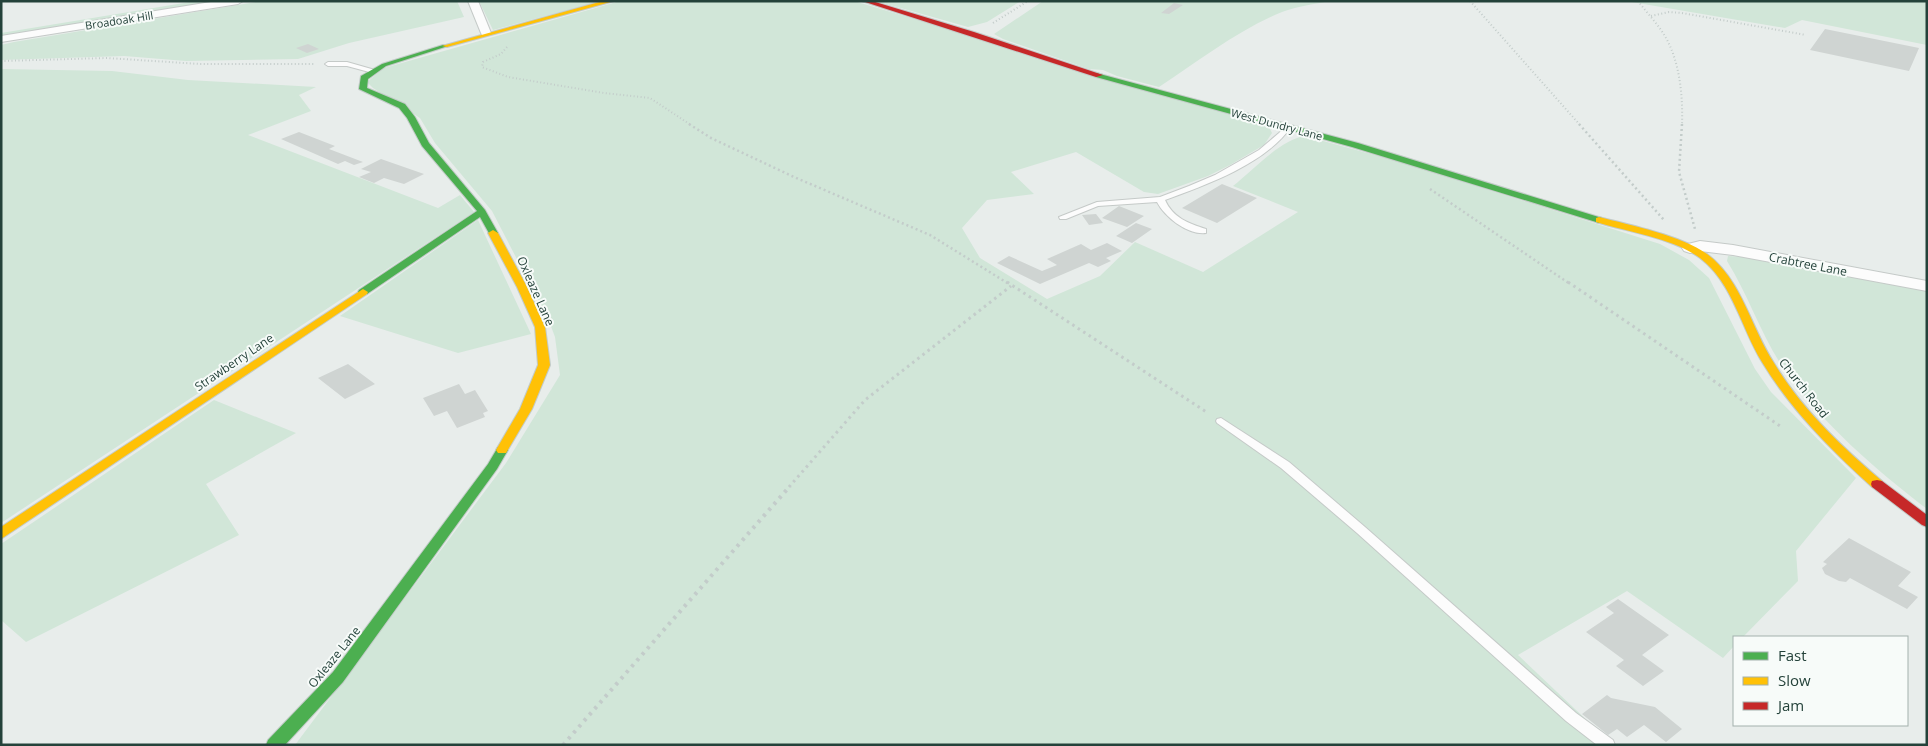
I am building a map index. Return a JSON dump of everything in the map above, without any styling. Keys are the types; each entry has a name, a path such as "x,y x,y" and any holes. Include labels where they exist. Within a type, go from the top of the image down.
{"street":[{"name":"Broadoak Hill","path":"1,39 238,1"},
{"path":"473,1 483,34"},
{"path":"373,71 483,34 611,1"},
{"name":"West Dundry Lane","path":"865,1 972,33 1099,76 1288,127 1462,178 1539,203 1695,247"},
{"name":"Oxleaze Lane","path":"274,745 338,677 493,466 526,409 544,365 540,327 522,287 482,212 425,144 412,117 402,106 364,89 362,81 373,71"},
{"name":"Strawberry Lane","path":"1,534 482,212"},
{"name":"Crabtree Lane","path":"1695,247 1734,250 1927,286"},
{"name":"Church Road","path":"1695,247 1718,271 1734,294 1749,330 1766,362 1806,414 1879,486 1927,522"}],"lane":[{"path":"328,64 347,64 373,71"},
{"path":"1063,217 1097,204 1160,199 1218,177 1262,152 1282,136 1288,127"},
{"path":"1160,199 1165,211 1175,220 1203,231"},
{"path":"1221,421 1292,472 1361,530 1571,718 1608,745"}],"path":[{"path":"972,33 1028,1"},
{"path":"1470,1 1695,247"},
{"path":"1638,1 1666,38 1675,61 1683,102 1679,172 1695,247"},
{"path":"1651,16 1669,12 1682,13 1806,35"},
{"path":"483,34 507,47 500,54 483,62 482,68 508,77 651,99 711,138 930,235 1221,421"},
{"path":"1,61 107,58 209,65 328,64"},
{"path":"1422,184 1788,432"},
{"path":"563,745 865,400 1012,286"}],"green space":[{"path":"196,1 222,1 1,36 1,33"},
{"path":"262,1 457,1 464,17 349,43 298,59 186,61 124,56 1,60 1,45 14,42"},
{"path":"479,1 601,1 493,30"},
{"path":"620,1 854,1 1268,125 1272,133 1264,145 1208,176 1158,194 1144,192 1076,152 1011,172 1034,194 987,200 962,228 980,258 1047,299 1100,276 1135,242 1203,272 1298,212 1233,186 1277,149 1296,138 1305,136 1400,162 1660,244 1689,260 1709,278 1755,369 1771,392 1856,478 1796,551 1798,581 1744,636 1733,636 1733,647 1723,658 1627,591 1518,655 1613,745 295,745 506,463 560,375 555,337 549,321 492,211 435,143 420,118 373,88 367,82 384,68"},
{"path":"876,1 1021,1 987,22 968,27"},
{"path":"1043,1 1331,1 1294,8 1266,19 1219,46 1159,87 1117,76 1103,70 1089,69 1003,39 994,34"},
{"path":"1626,1 1927,1 1927,45 1802,20 1785,28"},
{"path":"1,69 112,71 188,80 316,87 299,95 311,111 248,135 438,208 460,195 474,212 1,523"},
{"path":"478,220 531,334 458,353 340,316"},
{"path":"1728,256 1744,257 1927,290 1927,509 1851,445 1817,410 1786,372 1777,359 1727,261"},
{"path":"214,400 296,433 206,484 239,535 26,642 1,620 1,544"}],"building":[{"path":"1174,3 1183,5 1169,14 1161,13"},
{"path":"1825,29 1919,48 1909,71 1810,50"},
{"path":"308,44 319,49 307,53 296,48"},
{"path":"299,132 335,146 329,149 363,162 354,165 345,161 338,164 281,139"},
{"path":"381,159 424,174 404,184 384,178 374,183 359,177 371,172 361,169"},
{"path":"1222,184 1257,198 1217,223 1182,208"},
{"path":"1119,206 1144,216 1127,227 1102,218"},
{"path":"1096,214 1103,223 1089,225 1082,215"},
{"path":"1136,223 1152,229 1132,243 1116,236"},
{"path":"1107,243 1122,251 1106,258 1111,261 1098,267 1089,263 1040,284 997,263 1009,256 1042,271 1057,265 1047,259 1081,244 1091,250"},
{"path":"348,364 375,384 345,399 318,378"},
{"path":"459,384 465,394 475,390 488,411 483,413 485,417 457,428 447,411 434,416 423,398"},
{"path":"1849,538 1911,572 1898,586 1918,597 1907,609 1850,578 1846,582 1839,581 1825,574 1822,568 1827,564 1823,562"},
{"path":"1618,599 1669,635 1642,655 1664,671 1643,686 1616,666 1624,660 1586,632 1614,613 1606,607"},
{"path":"1607,695 1611,698 1655,707 1682,729 1666,742 1644,725 1627,737 1617,729 1608,735 1582,714"}],"traffic: fast":[{"path":"445,46 384,65 364,78 363,89 402,106 411,117 425,144 482,212 493,233"},
{"path":"1099,75 1355,145 1599,220"},
{"path":"363,292 482,212"},
{"path":"274,745 338,677 493,466 502,450"}],"traffic: slow":[{"path":"445,46 611,1"},
{"path":"1599,220 1681,245 1703,256 1715,266 1733,292 1760,350 1779,380 1818,428 1877,484"},
{"path":"493,233 522,287 540,327 544,365 526,409 502,450"},
{"path":"1,534 363,292"}],"traffic: jam":[{"path":"865,1 972,33 1099,75"},
{"path":"1877,484 1927,522"}]}
